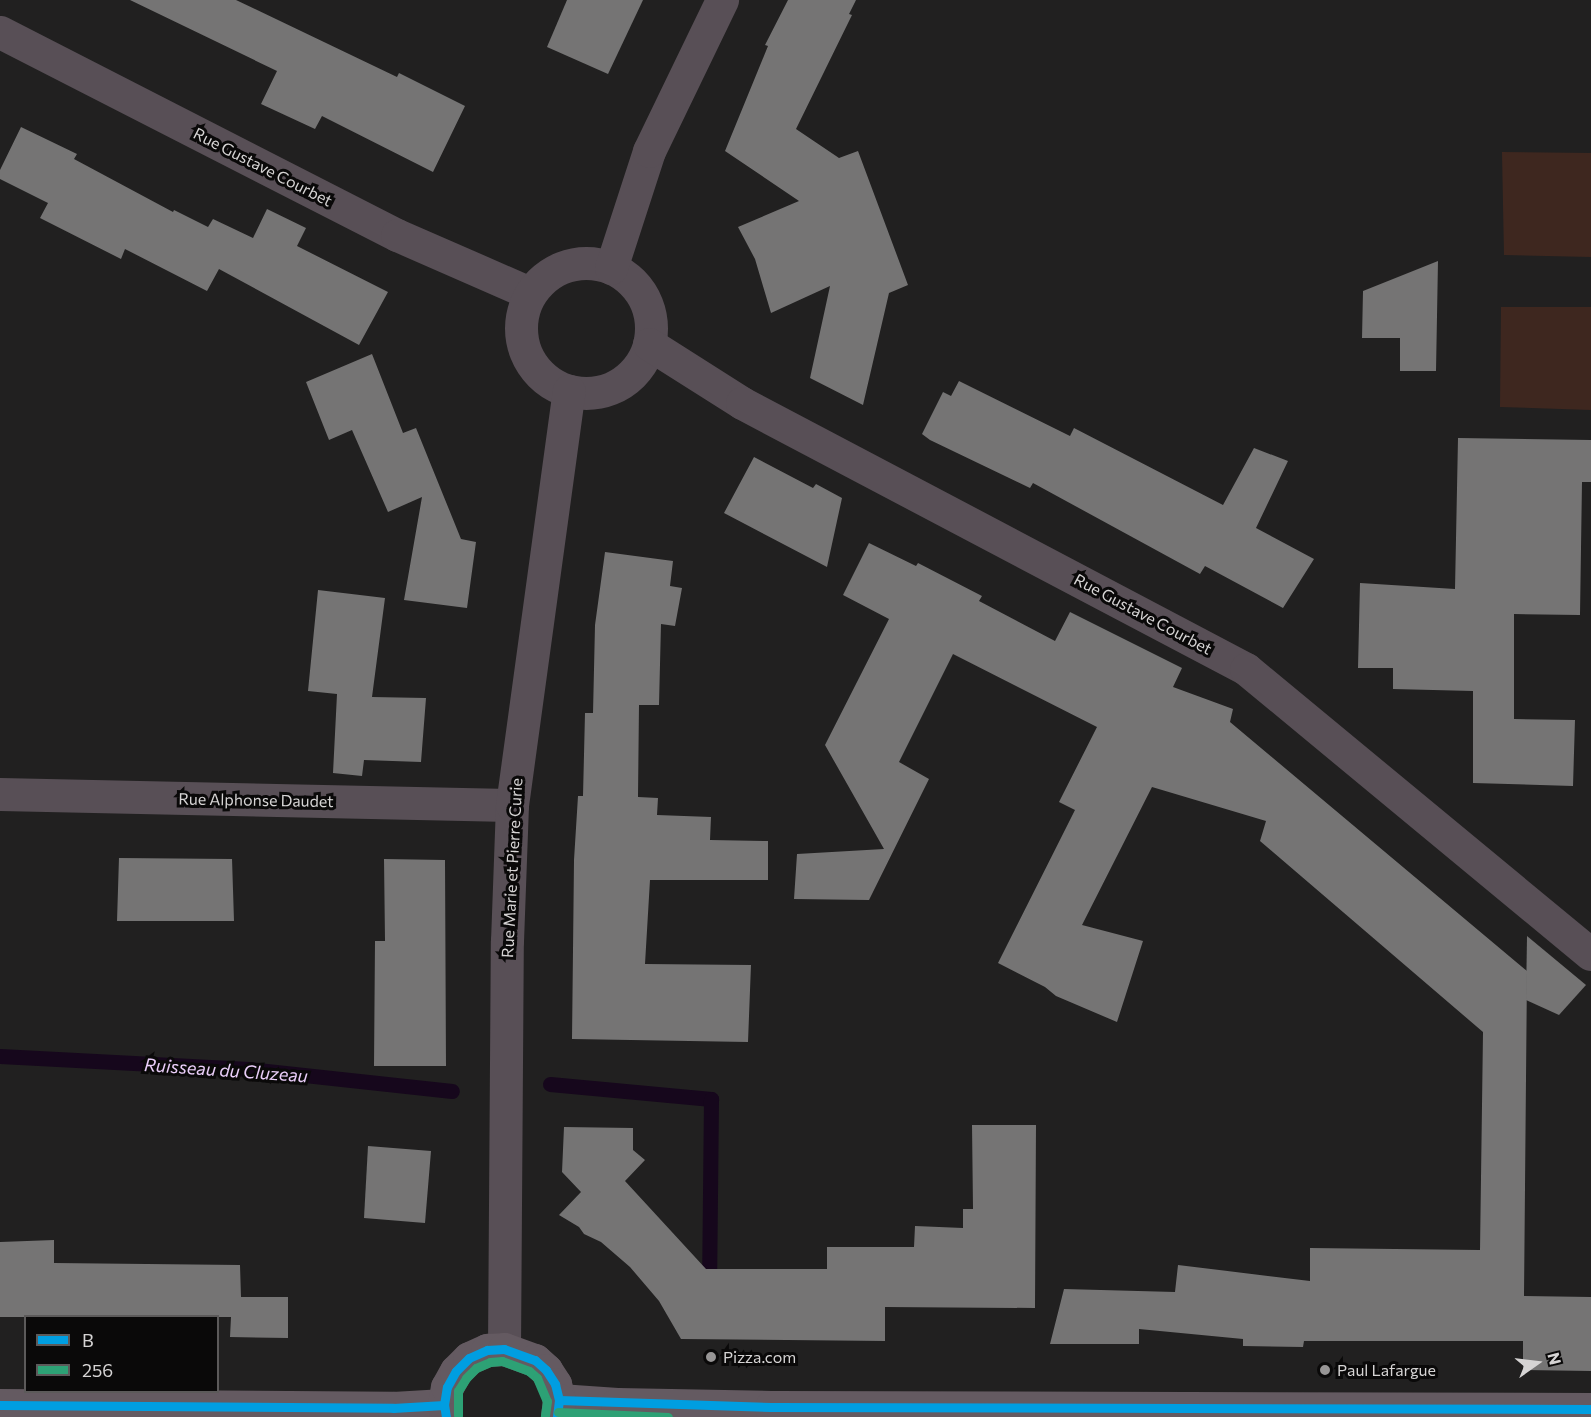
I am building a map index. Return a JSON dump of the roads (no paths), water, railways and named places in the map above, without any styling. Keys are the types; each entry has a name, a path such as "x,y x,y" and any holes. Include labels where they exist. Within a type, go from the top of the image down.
{"main road":[{"path":"0,1404 393,1408 445,1411 447,1386 463,1364 487,1350 504,1349 534,1360 546,1370 555,1384 558,1408 617,1404 1448,1412 1591,1409"}],"street":[{"path":"611,268 649,151 722,0"},
{"name":"Rue Gustave Courbet","path":"0,32 397,235 530,293"},
{"path":"593,263 611,268 633,284 647,307 651,326 649,344 640,363 627,379 610,389 589,394 569,391 550,383 535,370 525,352 520,332 522,312 530,293 542,279 566,266 593,263"},
{"name":"Rue Gustave Courbet","path":"649,344 742,403 1246,669 1591,954"},
{"name":"Rue Marie et Pierre Curie","path":"504,1349 507,941 512,805 569,391"},
{"name":"Rue Alphonse Daudet","path":"0,794 512,805"}],"waterway":[{"name":"Ruisseau du Cluzeau","path":"0,1056 249,1069 452,1091"},
{"name":"Ruisseau du Cluzeau","path":"550,1084 711,1099 709,1280"}],"place":[{"name":"Pizza.com","path":"711,1357"},
{"name":"Paul Lafargue","path":"1325,1370"}]}
